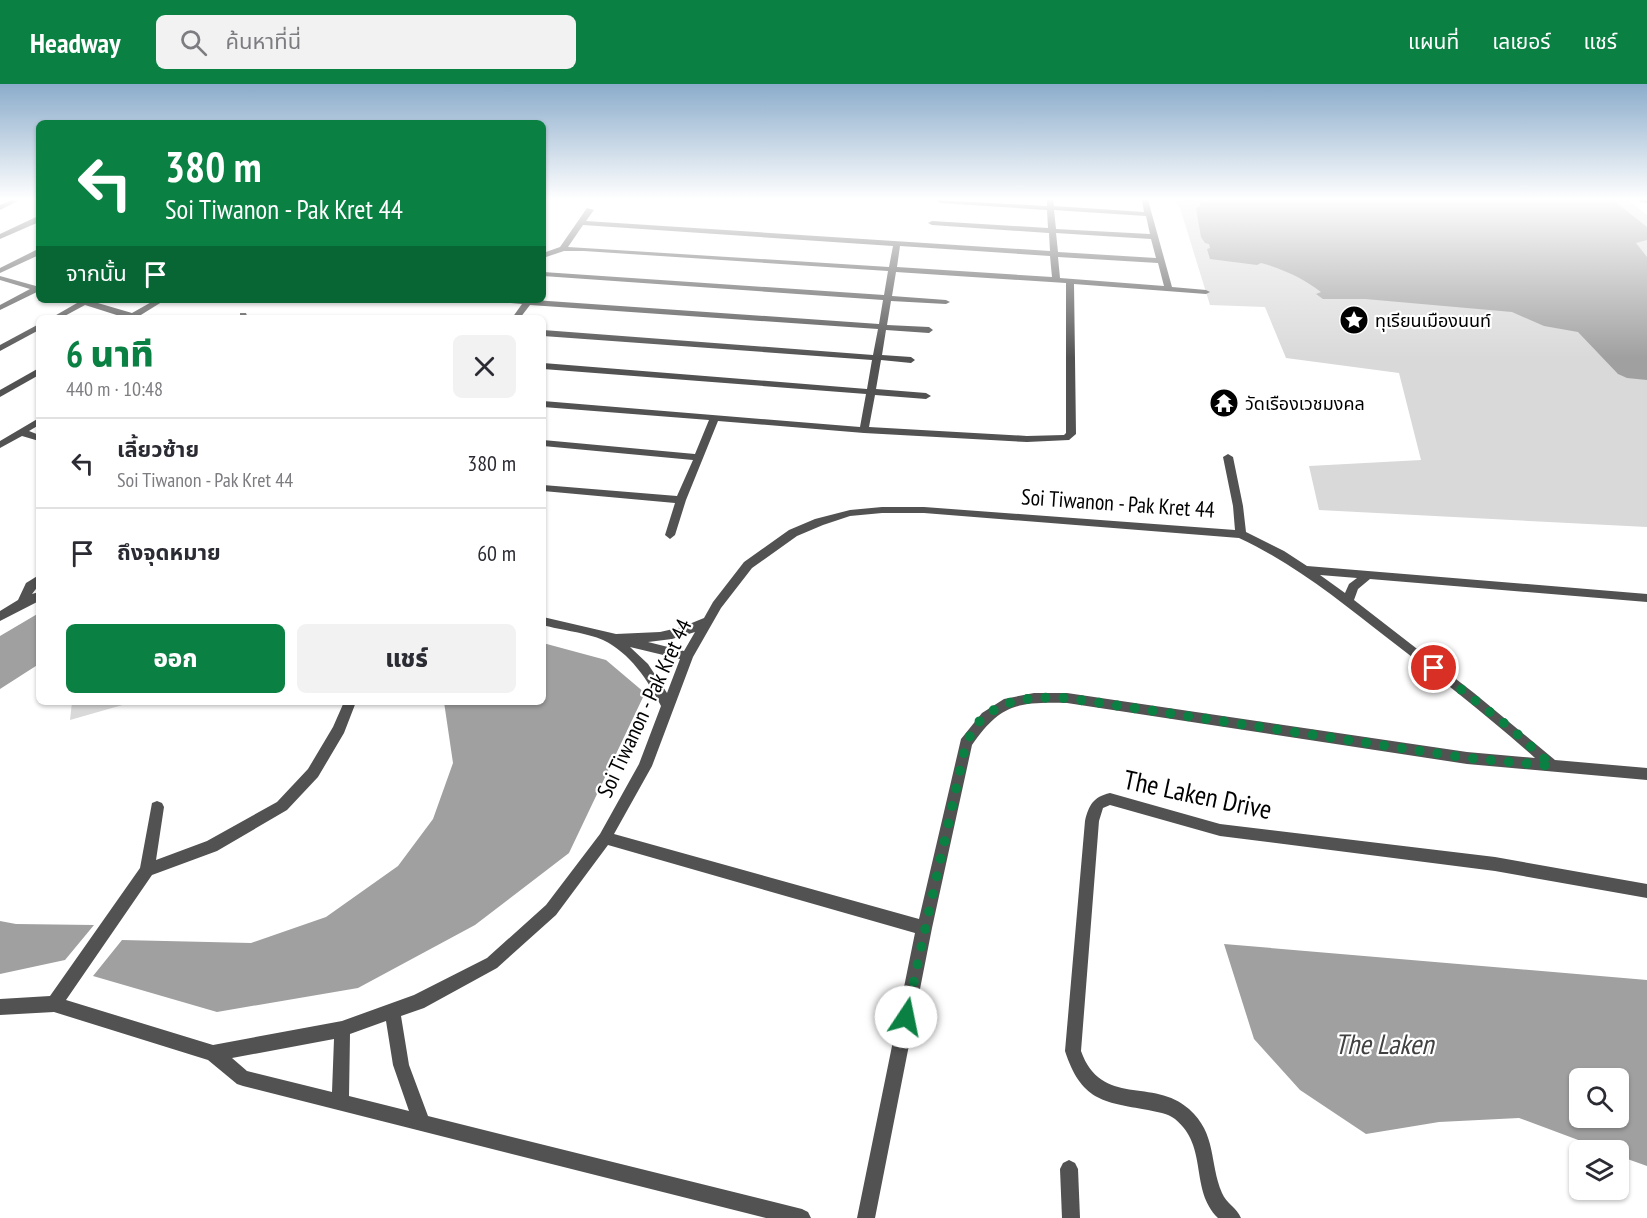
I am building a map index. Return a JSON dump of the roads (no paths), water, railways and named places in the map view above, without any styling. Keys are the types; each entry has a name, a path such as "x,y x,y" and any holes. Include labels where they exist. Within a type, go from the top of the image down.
{"street":[{"path":"0,271 36,253"},
{"path":"624,253 1056,280 1206,292"},
{"path":"864,430 895,253"},
{"path":"1039,253 1161,261"},
{"path":"1159,253 1168,288"},
{"path":"1056,254 1056,280"},
{"path":"546,276 946,302"},
{"path":"0,278 36,287"},
{"path":"546,404 864,430 1061,439 1071,434 1070,281"},
{"path":"0,308 36,289"},
{"path":"546,302 929,330"},
{"path":"60,315 80,303"},
{"path":"89,303 126,315"},
{"path":"135,315 156,303"},
{"path":"0,348 36,329"},
{"path":"546,333 911,360"},
{"path":"546,366 927,396"},
{"path":"0,394 36,373"},
{"path":"670,534 681,500 715,418"},
{"path":"0,446 36,423"},
{"path":"21,432 36,437"},
{"path":"546,443 698,457"},
{"path":"1228,457 1241,534"},
{"path":"546,488 681,500"},
{"name":"Soi Tiwanon - Pak Kret 44","path":"0,1007 54,1004 213,1053 342,1029 418,1002 492,963 551,910 605,838 645,766 687,656 707,621 748,565 793,533 850,513 924,510 1241,534 1266,545 1306,570 1486,708 1552,766"},
{"path":"1306,570 1647,598"},
{"path":"1348,602 1353,587 1367,576"},
{"path":"22,603 30,586 36,581"},
{"path":"0,617 36,597"},
{"path":"610,639 659,638 698,627 707,621"},
{"path":"546,622 687,656"},
{"path":"610,639 631,653 651,673 667,705"},
{"path":"866,1218 924,928 966,743 980,720 997,708 1015,700 1040,697 1067,698 1467,758 1647,774"},
{"path":"147,870 212,846 282,806 313,773 339,729 349,705"},
{"name":"The Laken Drive","path":"1232,1218 1214,1198 1201,1135 1192,1123 1178,1111 1162,1105 1103,1093 1090,1085 1081,1075 1076,1063 1073,1051 1092,821 1095,806 1099,801 1110,800 1220,830 1505,865 1647,891"},
{"path":"54,1004 147,870 157,807"},
{"path":"605,838 924,928"},
{"path":"392,1011 401,1065 422,1123"},
{"path":"340,1102 342,1029"},
{"path":"213,1053 243,1078 802,1218"},
{"path":"1069,1168 1071,1218"}],"water":[{"path":"1208,253 1644,253 1647,257 1647,380 1627,378 1618,374 1578,332 1544,326 1512,312 1365,299 1323,299 1316,294 1321,292 1314,287 1277,268 1261,263 1257,265 1210,259"},
{"path":"36,615 36,666 0,689 0,636"},
{"path":"546,644 606,660 645,693 569,853 475,925 358,988 217,1012 93,976 122,940 251,943 326,917 398,866 433,819 453,763 444,705 546,705"},
{"path":"0,921 16,924 94,925 65,960 0,974"},
{"name":"The Laken","path":"1224,944 1647,980 1647,1166 1629,1160 1629,1140 1578,1140 1519,1118 1439,1122 1366,1134 1300,1090 1254,1039"}],"place":[{"name":"ทุเรียนเมืองนนท์","path":"1354,320"},
{"name":"วัดเรืองเวชมงคล","path":"1224,403"}]}
